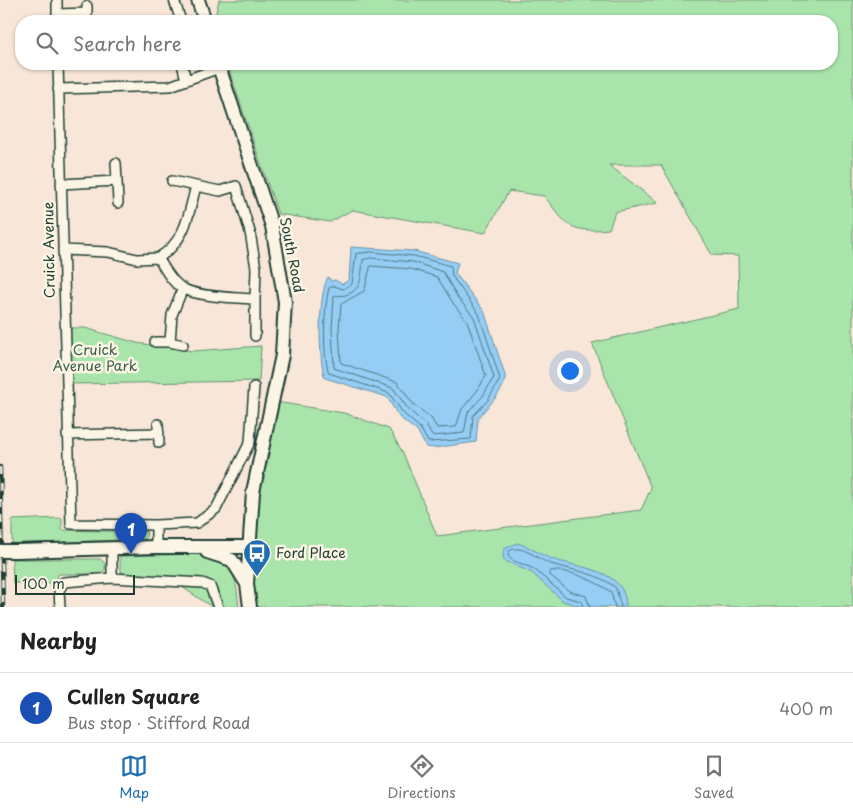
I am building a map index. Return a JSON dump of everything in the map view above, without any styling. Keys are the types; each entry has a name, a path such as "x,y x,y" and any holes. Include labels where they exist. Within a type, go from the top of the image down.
{"main road":[{"path":"198,0 203,15"},
{"name":"South Road","path":"219,70 272,226 285,302 282,355 253,492 247,584 250,607"},
{"path":"0,550 156,546 248,548"},
{"path":"183,546 219,554 232,560 247,584"}],"street":[{"path":"57,0 57,15"},
{"path":"174,0 179,15"},
{"name":"Cruick Avenue","path":"58,70 71,524 156,525"},
{"path":"184,70 186,80"},
{"path":"58,89 170,86 209,70"},
{"path":"116,163 118,203"},
{"path":"61,184 117,181"},
{"path":"172,181 220,191 236,186 250,232 256,268 255,336"},
{"path":"63,250 108,252 137,259 158,258 170,251 185,230 196,186"},
{"path":"158,258 170,277 183,288 217,296 255,299"},
{"path":"170,342 172,315 183,288"},
{"path":"156,342 170,342 182,345"},
{"path":"156,546 156,525 198,523 216,509 250,442 254,387"},
{"path":"67,435 159,434"},
{"path":"112,548 112,578"},
{"path":"60,607 60,590 64,582 112,578 202,583 210,586 218,607"}],"green space":[{"path":"219,0 853,0 853,607 255,607 253,556 255,530 262,478 276,402 344,413 389,429 403,453 437,536 641,510 651,488 592,343 739,309 738,256 712,255 661,165 609,165 658,203 615,212 609,229 585,230 577,228 564,221 544,196 509,191 485,233 352,210 330,222 278,214 229,70 838,70 838,15 215,15"},
{"name":"Cruick Avenue Park","path":"69,328 85,328 137,343 193,351 261,346 259,381 70,384"},
{"path":"62,518 62,530 147,532 146,539 12,544 12,520"},
{"path":"199,554 220,562 231,571 236,585 239,607 219,607 208,579 124,577 120,568 120,556"},
{"path":"12,559 100,559 105,563 105,570 100,574 58,574 57,583 13,583"},
{"path":"185,584 204,589 207,592 212,607 182,587"}],"water":[{"path":"351,247 414,251 458,263 455,273 484,311 505,375 499,392 478,418 476,442 434,448 426,447 418,432 399,417 387,397 325,378 320,342 322,298 328,277 331,281 335,280 342,284 349,280"},
{"path":"517,543 552,559 588,568 610,577 619,585 624,594 626,607 581,607 563,601 532,573 505,561 503,557 504,549"}],"railway":[{"path":"0,467 3,607"}],"place":[{"name":"Cullen Square","path":"131,554"},
{"name":"Ford Place","path":"257,577"}]}
